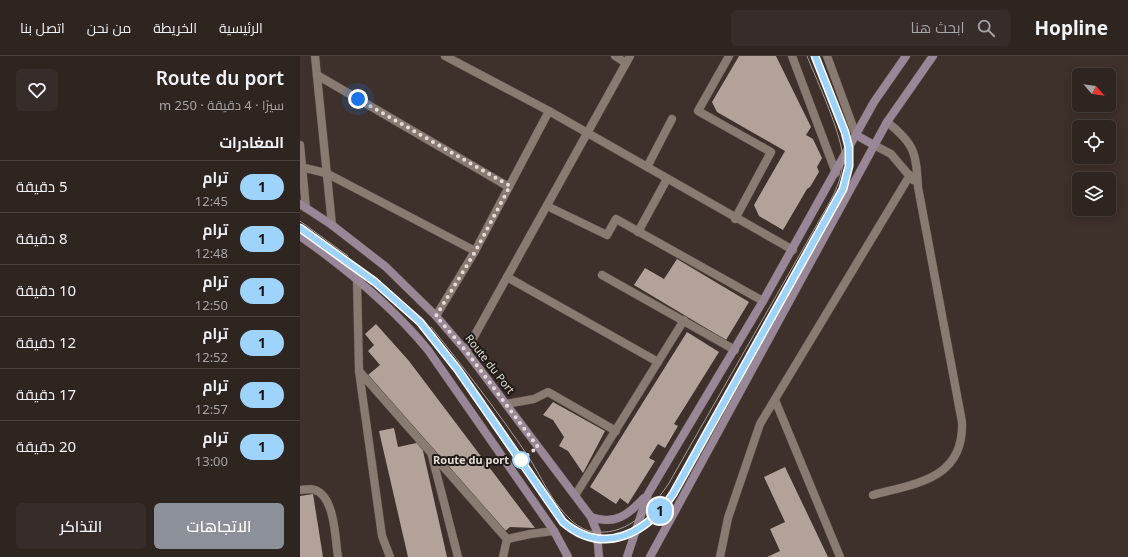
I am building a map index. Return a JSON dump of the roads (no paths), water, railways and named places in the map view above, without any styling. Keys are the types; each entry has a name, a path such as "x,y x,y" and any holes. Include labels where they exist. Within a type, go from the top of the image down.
{"main road":[{"path":"591,517 604,521 619,519 633,510 648,494 735,350 793,250 836,174 874,102 906,56"},
{"path":"650,557 874,145 887,122 933,56"},
{"path":"856,135 874,145"},
{"name":"Route du Port","path":"303,206 332,225 386,267 436,316 466,351 538,447 576,494 591,517 596,532 599,557"},
{"path":"300,236 357,280 397,315 428,350 554,532 568,557"},
{"path":"627,557 648,494"}],"street":[{"path":"315,56 332,225"},
{"path":"445,56 460,59 735,219 793,250"},
{"path":"466,351 628,59 615,56"},
{"path":"729,56 698,111 771,152 735,219"},
{"path":"792,56 836,174"},
{"path":"827,56 856,135"},
{"path":"317,75 510,186"},
{"path":"436,316 475,252 549,111"},
{"path":"647,168 672,119"},
{"path":"873,495 930,479 940,473 955,456 962,434 962,422 918,187 914,152 903,134 887,122"},
{"path":"300,145 303,206"},
{"path":"874,145 891,154 910,175 918,187"},
{"path":"301,168 326,173 475,252"},
{"path":"720,557 728,518 760,424 910,175"},
{"path":"638,232 667,179"},
{"path":"547,206 606,235 616,219 763,301"},
{"path":"602,275 735,350"},
{"path":"507,277 658,362"},
{"path":"357,280 359,371 382,536 390,557"},
{"path":"576,494 684,320"},
{"path":"359,371 507,539"},
{"path":"506,404 534,399 548,392 616,431"},
{"path":"774,400 840,557"},
{"path":"431,451 458,557"},
{"path":"300,490 314,489 325,495 331,508 338,557"},
{"path":"507,539 530,534 554,532"},
{"path":"504,557 507,539"}],"tram line":[{"path":"431,327 505,423 528,456 556,504 571,520 581,528 589,531 609,532 620,529 639,518 656,501 669,483 827,207 838,185 843,161 842,150 829,108 807,56"},
{"path":"300,228 375,282 420,322 458,370 563,522 578,532 594,538 609,539 624,536 651,520 673,494 837,203 847,176 850,159 849,148 837,108 815,56"},
{"name":"1","path":"300,228 375,282 420,322 458,370 520,458 556,514 569,528 584,537 597,540 621,537 645,525 654,518 673,494 837,203 843,189 847,178 850,157 848,142 815,56"},
{"path":"300,221 348,256"}],"place":[{"name":"Route du port","path":"521,460"}]}
